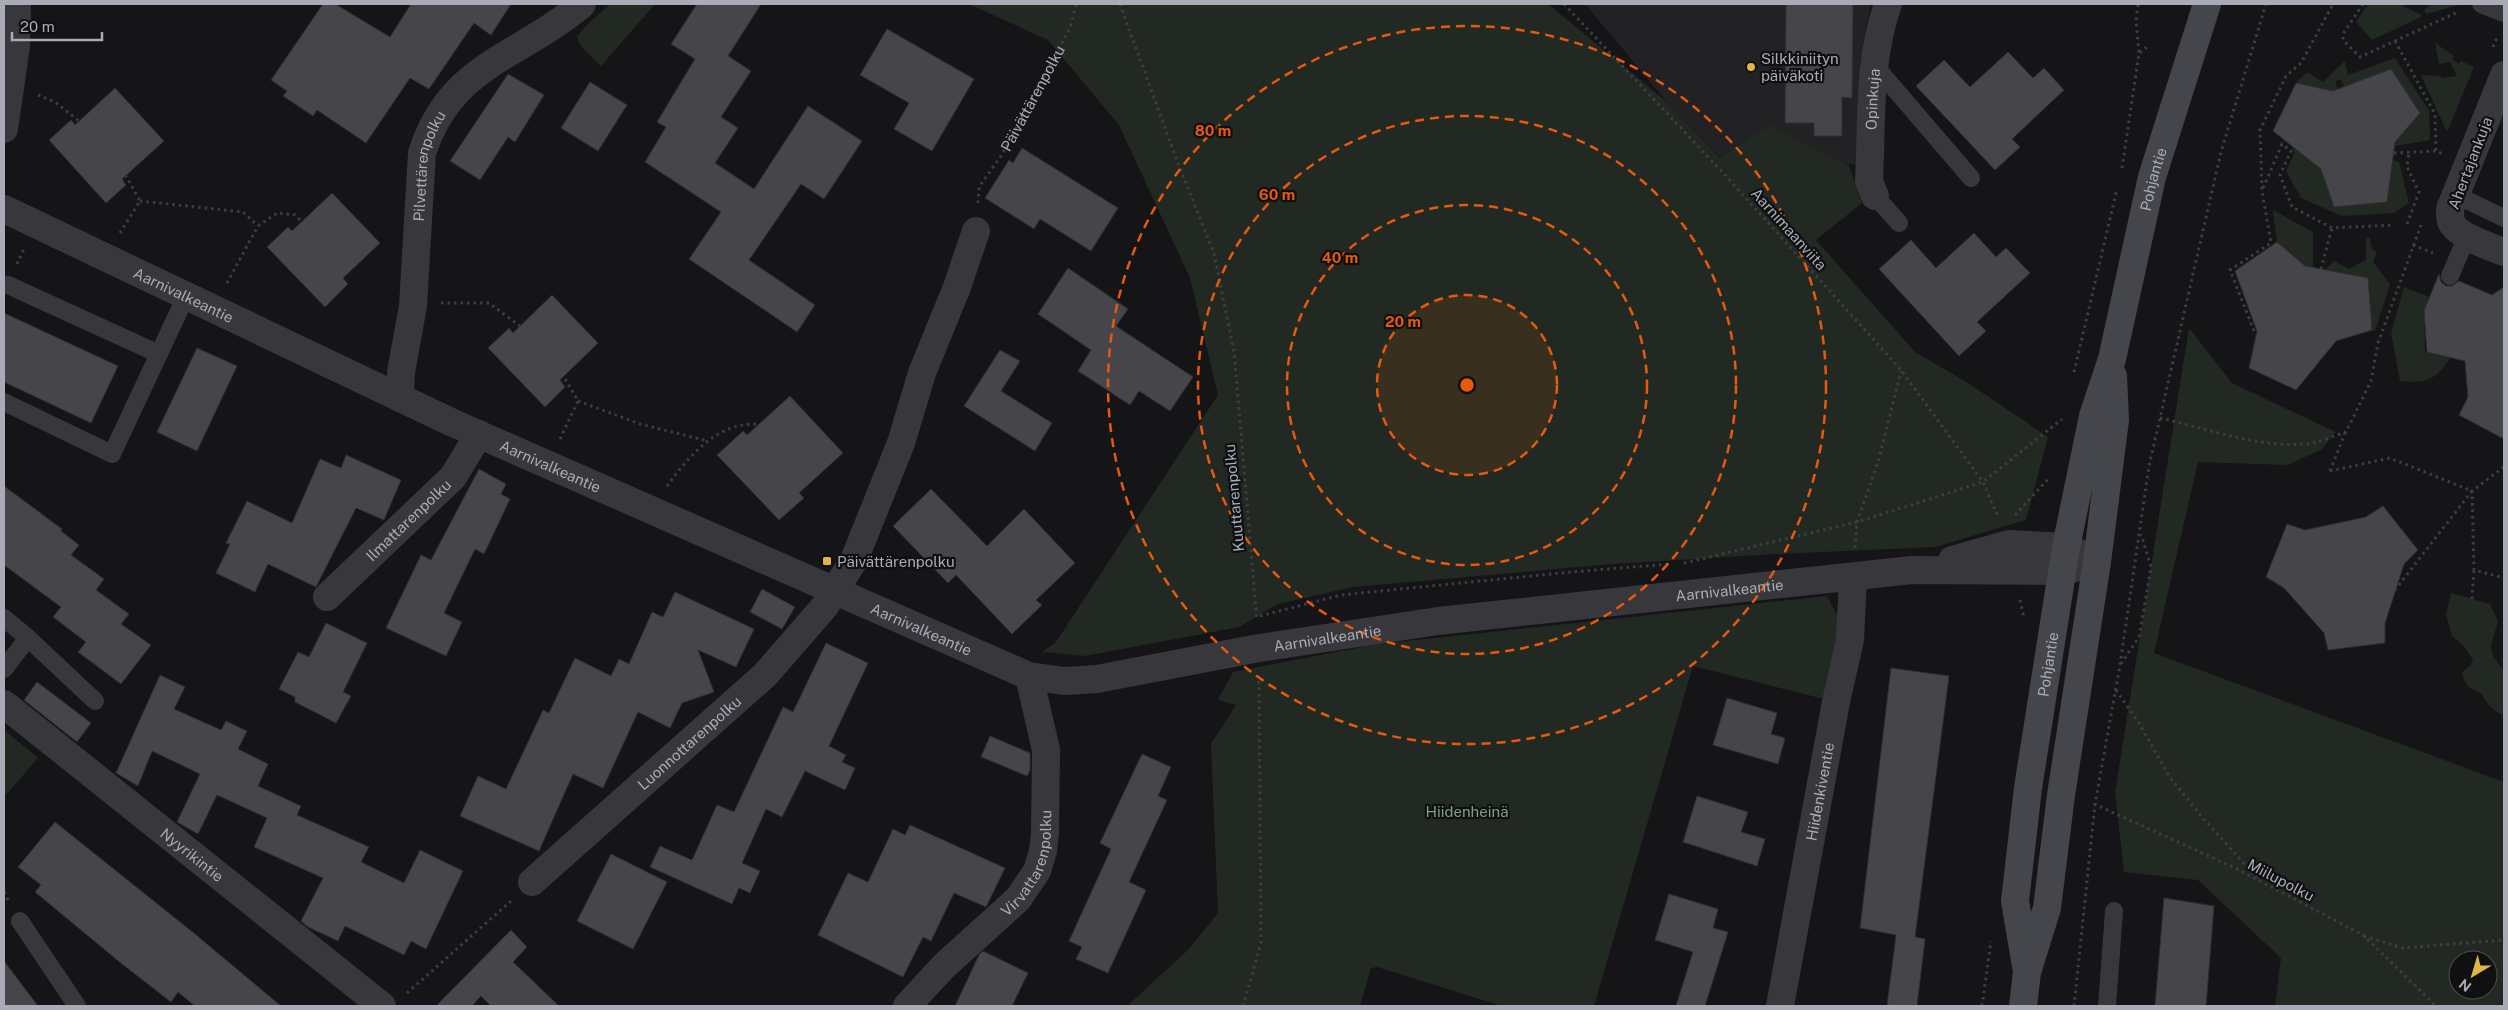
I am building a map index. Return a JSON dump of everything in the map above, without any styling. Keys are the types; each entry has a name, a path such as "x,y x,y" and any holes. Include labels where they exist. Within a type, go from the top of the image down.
{"main road":[{"name":"Pohjantie","path":"2027,972 2015,901 2028,788 2064,559 2093,416 2112,359 2152,177 2207,4"},
{"name":"Pohjantie","path":"2024,1006 2027,972 2047,908 2061,795 2098,562 2115,420 2112,359"}],"street":[{"path":"4,129 10,98 16,46 17,4"},
{"name":"Pilvettärenpolku","path":"400,398 401,372 413,306 422,153 434,123 450,101 477,72 547,30 582,4"},
{"name":"Opinkuja","path":"1874,196 1869,181 1875,66 1878,32 1888,4"},
{"name":"Ahertajankuja","path":"2504,75 2450,209 2450,220 2455,227 2467,236 2504,252"},
{"name":"Aarnivalkeantie","path":"4,209 479,434 1030,676 1064,681 1097,679 1255,636 1438,622 1853,577 1912,570 2008,547 2064,559 2098,562"},
{"path":"835,591 852,565 901,443 922,372 957,287 976,231"},
{"name":"Ilmattarenpolku","path":"327,597 453,477 479,434"},
{"name":"Hiidenkiventie","path":"1780,1006 1834,712 1850,640 1853,577"},
{"name":"Luonnottarenpolku","path":"532,882 765,675 795,642 835,591"},
{"name":"Virvattarenpolku","path":"907,1006 944,966 1018,900 1037,871 1044,851 1046,750 1030,676"},
{"name":"Nyyrikintie","path":"4,704 392,1002"}],"lane":[{"path":"2474,6 2504,14"},
{"path":"1875,66 1971,178"},
{"path":"2456,195 2504,218"},
{"path":"1874,196 1899,223"},
{"path":"2450,276 2467,236"},
{"path":"8,285 159,354"},
{"path":"4,402 112,454 186,296"},
{"path":"4,618 95,701"},
{"path":"4,669 28,638"},
{"path":"2107,1006 2114,911"},
{"path":"20,921 77,1006"}],"path":[{"name":"Päivättärenpolku","path":"979,187 1001,156 1070,28 1076,4"},
{"name":"Kuuttarenpolku","path":"1120,4 1177,161 1214,253 1234,352 1257,617 1255,636 1260,943 1243,1006"},
{"name":"Aarnimaanviita","path":"1564,4 1725,175 1901,370 1983,482 2008,547 2026,627"},
{"path":"2120,175 2127,146 2139,53 2136,21 2138,4"},
{"path":"2074,1006 2095,804 2120,665 2149,466 2220,152 2266,4"},
{"path":"2254,331 2230,270 2271,243 2262,191 2260,130 2286,76 2301,63 2333,4"},
{"path":"2362,4 2343,34 2343,40 2360,57 2474,6"},
{"path":"2395,41 2435,114 2436,151"},
{"path":"2139,53 2149,45"},
{"path":"10,98 35,94 55,102 79,121"},
{"path":"2262,191 2282,144 2291,151 2280,174 2292,207 2332,228 2394,225"},
{"path":"2394,153 2436,151 2448,156"},
{"path":"2407,224 2420,192 2407,167 2409,152"},
{"path":"126,176 140,200"},
{"path":"2073,379 2118,185"},
{"path":"140,200 243,212 258,226"},
{"path":"117,238 140,200"},
{"path":"223,290 258,226 277,213 294,214 302,222"},
{"path":"2321,269 2332,228"},
{"path":"413,306 450,303 489,303 520,326"},
{"path":"1853,577 1856,522 1878,462 1901,370"},
{"path":"564,377 578,401 640,424 708,441"},
{"path":"2371,381 2346,432 2330,471 2390,458 2472,491"},
{"path":"559,442 578,401"},
{"path":"1255,636 1257,617 1341,595 1571,572 1684,563 1856,522 1983,482 2064,417 2062,426"},
{"path":"2160,418 2274,443 2305,444 2346,432"},
{"path":"666,487 686,460 708,441 742,423 759,424"},
{"path":"2395,590 2472,491 2504,467"},
{"path":"2008,547 2054,472"},
{"path":"658,483 676,491"},
{"path":"2472,491 2474,570 2472,599"},
{"path":"2120,665 2139,637 2151,567 2140,530"},
{"path":"2474,570 2504,578"},
{"path":"2116,689 2139,723 2169,776 2202,817 2260,882"},
{"name":"Miilupolku","path":"2095,804 2260,882 2363,935 2436,1006"},
{"path":"392,1002 532,882"},
{"path":"2363,935 2403,948 2504,940"}],"shaded area":[{"name":"Silkkiniityn päiväkoti","path":"1585,4 1871,4 1865,32 1859,165 1721,158 1667,102"}],"green space":[{"path":"610,4 655,4 601,66 580,45 577,37"},
{"path":"969,4 1548,4 1667,102 1720,158 1770,125 1849,166 1862,203 1816,240 1915,352 1968,383 2048,437 2026,520 1935,547 1612,564 1353,587 1278,604 1239,627 1085,656 1042,652 1056,642 1218,395 1190,278 1119,125 1048,40"},
{"path":"2368,4 2400,4 2423,16 2372,40 2356,22"},
{"path":"2430,4 2462,4 2427,14 2424,11"},
{"path":"2435,43 2454,56 2453,60 2459,64 2461,61 2474,67 2447,132 2421,75 2441,76 2442,78 2457,76 2450,62 2439,64"},
{"path":"2395,58 2429,111 2430,140 2395,146 2395,142 2420,113 2391,70 2344,87 2341,79 2335,81 2338,90 2332,91 2296,83 2307,72 2323,82 2345,61 2348,75"},
{"path":"2293,147 2321,169 2334,207 2387,202 2393,160 2399,162 2409,203 2394,213 2342,216 2301,198 2286,171 2294,154"},
{"path":"2273,210 2313,232 2313,268 2305,266 2277,242"},
{"path":"2366,237 2370,238 2372,249 2377,252 2373,262 2390,284 2375,331 2372,330 2368,278 2325,270 2334,261 2349,269 2366,260"},
{"path":"2404,287 2429,297 2424,311 2425,352 2450,358 2435,376 2423,381 2400,381 2391,333"},
{"path":"2189,328 2232,383 2336,432 2322,449 2288,465 2198,462 2154,653 2504,782 2504,1006 2275,1006 2281,958 2198,880 2124,872 2115,793"},
{"path":"2451,593 2490,604 2498,621 2491,646 2493,656 2504,672 2504,715 2493,709 2481,693 2468,686 2465,680 2462,672 2471,665 2473,660 2464,646 2452,636 2446,614"},
{"name":"Hiidenheinä","path":"1827,596 1850,640 1836,702 1693,666 1594,1006 1502,1006 1377,967 1371,968 1360,1006 1127,1006 1188,950 1218,913 1211,744 1236,705 1218,700 1233,672 1378,644"},
{"path":"4,730 38,758 4,797"}],"building":[{"path":"323,4 335,4 390,37 411,4 511,4 491,35 474,23 429,89 410,78 366,143 317,110 313,116 283,96 287,91 271,80"},
{"path":"697,4 761,4 728,56 751,71 721,117 738,128 715,163 754,189 808,106 862,141 824,199 801,184 749,260 815,305 797,332 689,259 721,212 645,162 666,127 657,122 695,59 671,44"},
{"path":"1786,4 1853,4 1852,98 1842,97 1842,136 1814,136 1814,123 1785,123"},
{"path":"887,29 974,79 932,151 894,129 909,103 860,75"},
{"path":"2008,52 2033,78 2044,68 2064,90 2012,139 2020,147 1995,170 1916,86 1944,60 1970,87"},
{"path":"2391,69 2420,113 2395,142 2387,202 2334,207 2321,169 2273,131 2296,83 2333,91"},
{"path":"508,74 544,95 515,142 508,137 480,180 450,161"},
{"path":"590,82 627,105 598,151 561,128"},
{"path":"115,88 164,141 122,179 126,185 106,203 49,140 71,120 75,125"},
{"path":"1022,148 1118,208 1091,251 1040,219 1034,229 985,198 1009,160 1013,163"},
{"path":"332,193 380,243 343,278 348,284 325,307 267,247 288,227 292,231"},
{"path":"1974,233 1996,257 2006,248 2030,273 1977,322 1986,331 1959,356 1879,269 1911,240 1936,268"},
{"path":"2277,242 2305,266 2368,278 2372,330 2336,341 2296,390 2249,368 2257,331 2235,271"},
{"path":"1068,268 1128,309 1116,326 1193,377 1170,411 1139,391 1130,405 1078,371 1091,350 1038,314"},
{"path":"2439,274 2441,282 2446,286 2452,286 2459,281 2492,295 2504,287 2504,439 2459,415 2468,397 2465,361 2427,352 2424,311"},
{"path":"552,295 598,343 560,380 565,387 545,407 488,348 509,328 513,333"},
{"path":"4,313 118,366 91,423 4,382"},
{"path":"197,348 237,366 197,451 157,432"},
{"path":"1000,350 1020,361 1001,391 1052,423 1035,451 964,406"},
{"path":"790,396 843,453 799,493 804,498 779,520 717,455 743,431 747,435"},
{"path":"346,455 401,480 384,520 356,508 316,587 268,564 255,592 216,573 230,544 226,543 247,501 292,523 320,459 341,468"},
{"path":"479,469 506,484 501,494 510,499 484,554 475,549 444,613 462,622 446,656 386,628 421,555 431,560"},
{"path":"4,486 62,529 61,531 79,545 71,555 104,579 96,590 129,614 121,624 151,645 121,684 78,652 86,642 53,617 61,607 4,565"},
{"path":"931,489 987,546 1024,509 1075,563 1036,600 1042,605 1012,634 956,575 948,583 893,526"},
{"path":"2383,506 2418,550 2404,564 2385,623 2385,643 2328,650 2324,633 2284,588 2266,577 2287,524 2305,530 2366,517"},
{"path":"762,589 795,607 782,629 750,612"},
{"path":"675,592 754,629 736,667 698,650 714,692 682,703 670,728 638,712 603,788 573,774 539,851 460,816 478,776 506,789 543,710 549,713 575,658 611,676 619,659 629,664 652,612 663,617"},
{"path":"326,623 367,643 343,692 351,696 336,723 295,702 295,697 279,689 298,652 309,657"},
{"path":"826,643 868,663 829,746 846,755 842,762 855,768 845,790 805,771 782,817 766,809 742,863 760,871 750,893 739,888 732,904 650,867 660,846 692,860 717,805 734,812 783,707 793,712"},
{"path":"1891,668 1949,676 1915,937 1925,939 1917,1006 1887,1006 1896,935 1860,928"},
{"path":"160,675 185,687 174,709 221,730 226,721 247,731 238,749 268,764 258,786 301,806 297,815 369,847 361,862 404,883 420,850 463,871 426,949 411,941 404,955 345,926 338,941 308,927 301,921 323,878 254,847 267,818 217,795 198,834 177,822 200,774 152,751 138,786 116,773"},
{"path":"37,682 91,723 77,742 24,700"},
{"path":"1727,698 1777,713 1771,734 1785,738 1778,764 1713,745"},
{"path":"990,736 1030,753 1030,770 1027,776 981,757"},
{"path":"1142,754 1171,767 1158,796 1167,800 1129,882 1146,890 1108,973 1076,959 1082,947 1069,941 1111,849 1100,843"},
{"path":"1697,796 1748,812 1741,832 1765,839 1757,866 1683,842"},
{"path":"55,822 195,934 281,1006 195,1006 178,992 171,1002 122,964 35,892 41,885 18,867"},
{"path":"910,825 1005,868 986,907 954,893 931,941 923,937 903,977 818,935 848,873 868,882 893,829 905,835"},
{"path":"611,854 667,882 633,949 577,921"},
{"path":"1669,894 1718,909 1713,928 1728,932 1705,1006 1676,1006 1693,952 1655,940"},
{"path":"2164,898 2214,906 2206,1006 2155,1006"},
{"path":"511,930 527,947 513,962 559,1006 491,1006 481,996 472,1006 436,1006"},
{"path":"983,951 1028,973 1012,1006 955,1006 979,955"},
{"path":"4,961 38,1006 4,1006"}],"place":[{"name":"Silkkiniityn päiväkoti","path":"1751,67"},
{"name":"Päivättärenpolku","path":"827,561"}]}
